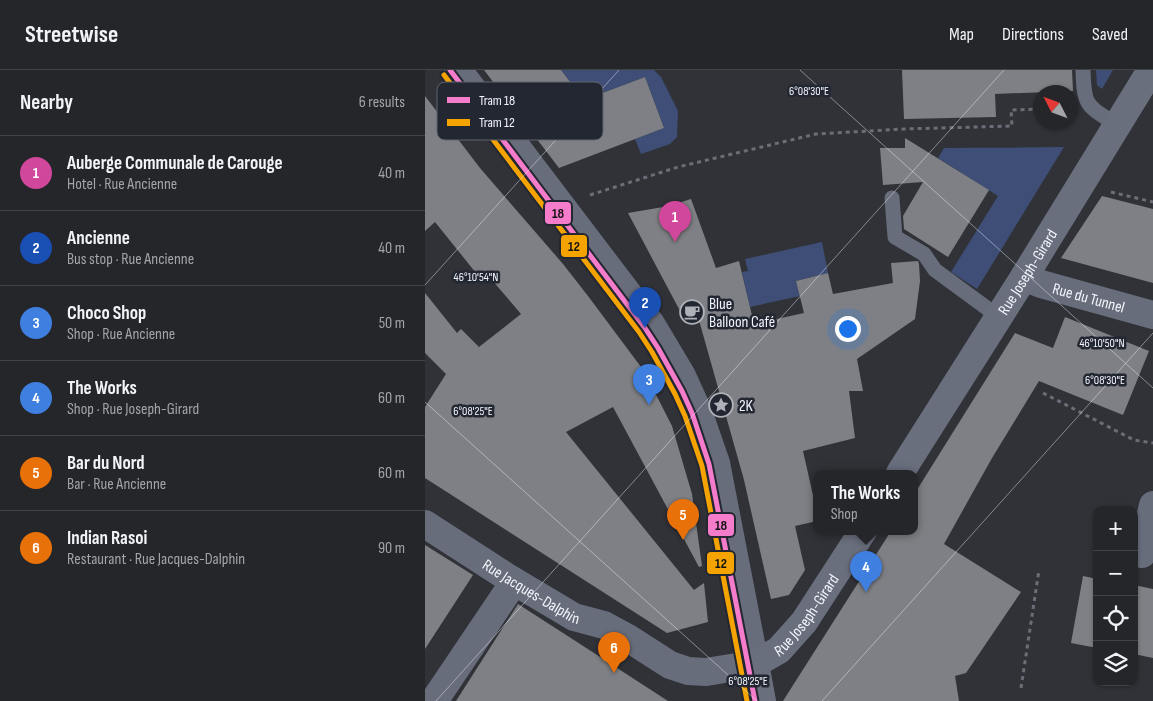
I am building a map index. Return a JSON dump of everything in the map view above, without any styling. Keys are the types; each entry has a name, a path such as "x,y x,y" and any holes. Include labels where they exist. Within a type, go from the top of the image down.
{"street":[{"path":"458,70 467,82"},
{"name":"Rue Joseph-Girard","path":"902,470 1024,277 1151,70"},
{"path":"511,140 645,318 671,356 698,410 716,463 762,701"},
{"name":"Rue du Tunnel","path":"1024,277 1041,284 1153,315"},
{"path":"1142,554 1153,505"},
{"name":"Rue Jacques-Dalphin","path":"425,524 515,582 574,617 604,624 671,665 688,671 706,672 755,664"},
{"name":"Rue Joseph-Girard","path":"755,664 779,650 804,622 860,535"},
{"path":"434,701 515,582"}],"lane":[{"path":"1083,70 1086,101 1093,109 1117,125"},
{"path":"892,198 895,237 924,254 935,270 999,317"}],"path":[{"path":"589,195 677,167 816,134 1012,126 1011,110 1033,109"},
{"path":"1109,192 1153,202"},
{"path":"1043,393 1135,440 1153,443"},
{"path":"1021,688 1039,570"}],"shaded area":[{"path":"561,70 654,70 661,77 678,111 677,137 670,144 641,154 635,139 664,128 645,77 603,93 603,82 570,82"},
{"path":"1096,70 1113,70 1102,89 1097,85"},
{"path":"1064,147 977,289 951,272 998,196 938,158 944,148"},
{"path":"822,242 828,273 796,281 800,296 750,307 742,272 748,271 745,259"}],"building":[{"path":"484,70 561,70 570,82 493,82"},
{"path":"902,70 1072,70 1073,85 1033,85 1033,93 995,94 996,117 904,119"},
{"path":"645,77 664,128 559,168 538,140 603,140 603,93"},
{"path":"425,96 437,112 437,140 459,140 480,168 563,264 644,371 672,426 692,494 702,566 699,567 613,407 566,432 694,590 704,583 708,622 667,633 425,478 425,407 446,374 425,353 425,293 457,333 461,329 479,347 521,314 486,273 480,278 435,222 425,231"},
{"path":"905,138 989,190 948,257 904,229 903,216 923,182 883,185 880,148 905,148"},
{"path":"1102,196 1153,209 1153,283 1061,258"},
{"path":"691,199 716,268 739,261 754,324 804,313 796,281 828,273 833,294 893,283 891,263 918,261 919,264 920,281 915,319 857,359 863,391 849,391 855,438 803,451 813,495 813,522 795,526 805,570 789,595 771,599 744,480 695,306 679,309 628,213 669,206"},
{"path":"1065,317 1149,351 1123,415 1039,381 992,458 944,544 1021,592 966,673 955,676 959,701 783,701 888,535 918,535 918,488 1015,333 1053,348"},
{"path":"425,545 473,575 425,649"},
{"path":"1083,576 1093,578 1093,647 1071,643"},
{"path":"1138,586 1153,589 1153,658 1138,655"},
{"path":"518,604 577,642 668,701 456,701"}],"tram line":[{"name":"18","path":"450,70 459,82"},
{"name":"12","path":"444,75 449,82"},
{"name":"12","path":"493,140 639,332 652,352 685,416 702,466 747,701"},
{"name":"18","path":"503,140 645,328 682,391 692,413 709,464 755,701"}],"place":[{"name":"Auberge Communale de Carouge","path":"675,242"},
{"name":"Blue Balloon Café","path":"692,312"},
{"name":"Ancienne","path":"645,328"},
{"name":"Choco Shop","path":"649,405"},
{"name":"2K","path":"721,405"},
{"name":"Bar du Nord","path":"683,540"},
{"name":"The Works","path":"866,592"},
{"name":"Indian Rasoi","path":"614,673"}]}
